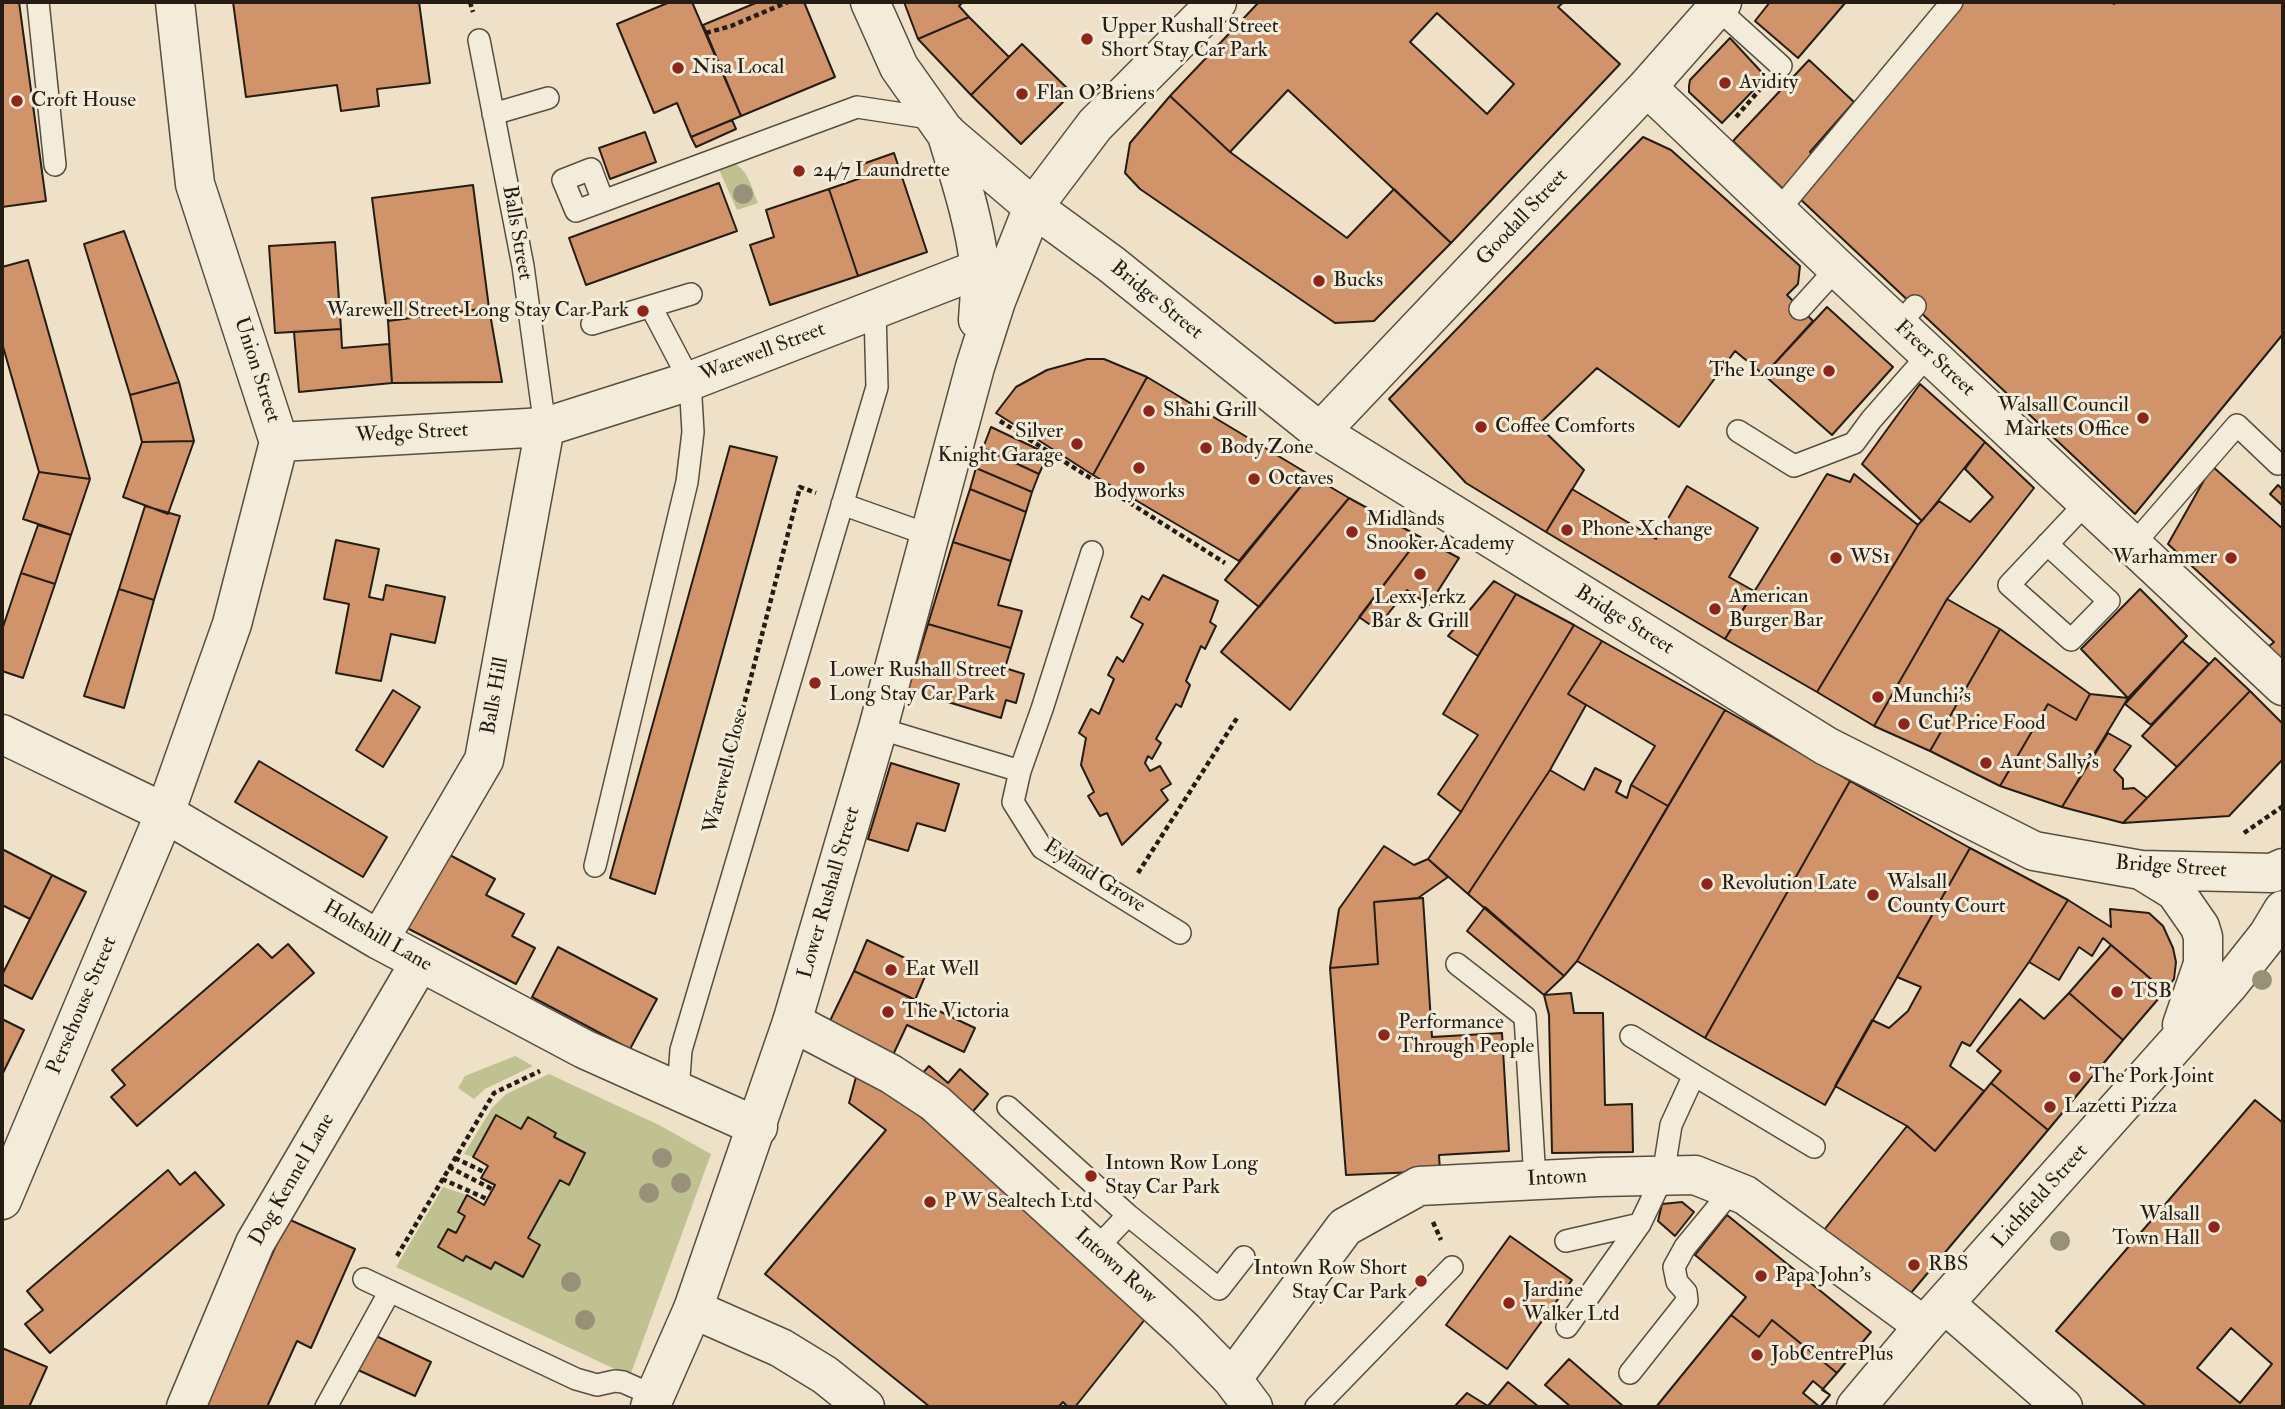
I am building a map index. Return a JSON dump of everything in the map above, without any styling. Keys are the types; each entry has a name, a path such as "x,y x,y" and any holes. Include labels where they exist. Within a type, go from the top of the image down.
{"street":[{"name":"Union Street","path":"165,813 232,624 279,442 195,184 175,2"},
{"path":"870,2 899,68 941,125"},
{"name":"Goodall Street","path":"1320,432 1647,87 1720,5"},
{"name":"Lower Rushall Street","path":"652,1401 694,1309 792,1022 878,728 971,384 996,301 1032,207 1095,125 1203,7"},
{"name":"Freer Street","path":"1647,87 1837,268 1906,316 1929,354 2283,686"},
{"name":"Bridge Street","path":"941,125 1032,207 1111,264 1320,432 1826,746 2034,851 2141,870 2272,873 2283,868"},
{"name":"Lower Rushall Street","path":"941,125 976,239 980,274 971,384"},
{"name":"Warewell Street","path":"545,427 690,381 966,275 980,274"},
{"name":"Wedge Street","path":"279,442 545,427"},
{"name":"Balls Hill","path":"379,940 484,760 545,427"},
{"name":"Holtshill Lane","path":"2,734 165,813 379,940 584,1049 758,1126"},
{"name":"Persehouse Street","path":"2,1200 165,813"},
{"name":"Lichfield Street","path":"2141,870 2175,891 2200,928 2203,937 2203,964 2171,1051"},
{"name":"Lichfield Street","path":"1856,1407 1934,1315 2230,983 2268,935 2283,910"},
{"name":"Dog Kennel Lane","path":"186,1407 255,1244 420,962"},
{"name":"Intown Row","path":"792,1022 891,1074 935,1103 1185,1331 1242,1393"},
{"name":"Intown","path":"1242,1393 1345,1227 1419,1186 1695,1175 1745,1195 1934,1315 2063,1407"},
{"path":"694,1309 781,1348 825,1374 865,1407"}],"lane":[{"path":"38,2 55,165"},
{"path":"1777,212 1952,2"},
{"path":"1720,5 1781,66"},
{"name":"Balls Street","path":"479,40 523,265 545,427"},
{"path":"493,114 548,99"},
{"path":"603,201 857,107 941,125"},
{"path":"1800,309 1837,268"},
{"path":"592,324 691,294"},
{"path":"595,866 687,482 693,432 690,381 651,307"},
{"path":"678,1091 681,1050 877,387 875,310"},
{"path":"1738,431 1794,466 1854,443 1929,354"},
{"path":"2133,545 2237,425 2278,464"},
{"path":"2047,544 2109,601 2071,640 2008,585 2047,544 2087,502"},
{"path":"842,504 929,535"},
{"name":"Eyland Grove","path":"1092,552 1020,771 1013,802 1042,848 1180,933"},
{"path":"878,728 1020,771"},
{"path":"1457,964 1525,1017 1535,1180"},
{"path":"1632,1036 1814,1147"},
{"path":"1567,1326 1640,1224 1663,1176 1671,1125 1694,1075"},
{"path":"1008,1107 1128,1216 1219,1289 1244,1257"},
{"path":"1630,1373 1687,1301 1686,1292 1677,1282 1674,1267 1685,1247 1732,1190"},
{"path":"1095,1250 1128,1216"},
{"path":"1566,1241 1640,1224"},
{"path":"1316,1407 1452,1267"},
{"path":"364,1279 576,1379 597,1385 623,1382 652,1401"},
{"path":"326,1407 390,1291"}],"path":[{"path":"706,33 741,23 788,2"},
{"path":"1732,122 1744,107"},
{"path":"971,384 1225,563"},
{"name":"Warewell Close","path":"715,818 800,487"},
{"path":"1122,897 1237,718"},
{"path":"397,1256 494,1093 584,1049"},
{"path":"455,1158 484,1172"},
{"path":"449,1167 492,1189"},
{"path":"442,1179 486,1199"}],"green space":[{"path":"730,162 745,173 758,203 737,210 717,165"},
{"path":"515,1056 533,1066 485,1089 474,1099 458,1088 465,1076"},
{"path":"549,1074 659,1125 711,1154 630,1376 396,1267 443,1187 467,1195 458,1211 465,1216 456,1233 448,1229 439,1247 466,1256 490,1269 495,1262 523,1277 540,1245 528,1238 560,1180 569,1185 585,1153 554,1137 556,1133 528,1117 521,1129 496,1115 473,1157 464,1154 492,1108 506,1094"}],"building":[{"name":"Croft House","path":"2,2 19,2 46,201 2,207"},
{"path":"233,2 419,2 430,83 377,89 379,106 341,111 337,85 246,97"},
{"name":"Nisa Local","path":"670,2 692,2 741,116 691,137 677,103 654,113 617,24"},
{"path":"758,2 804,2 835,77 741,116 703,25"},
{"path":"904,2 963,2 959,6 969,17 918,39"},
{"path":"1259,2 1564,2 1558,7 1620,64 1451,243 1288,90 1230,152 1170,96","holes":["1437,13 1514,84 1487,114 1410,42"]},
{"path":"1770,2 1846,2 1798,58 1755,21"},
{"path":"1961,2 2283,2 2283,334 2135,514 1798,197"},
{"path":"969,17 1009,57 971,95 918,39"},
{"name":"Avidity","path":"1730,38 1766,77 1722,123 1689,92 1689,86 1690,80"},
{"name":"Flan O'Briens","path":"1022,44 1072,93 1021,144 971,95"},
{"path":"1809,60 1854,102 1810,152 1816,157 1784,190 1733,141"},
{"path":"1170,96 1230,152 1347,238 1394,189 1451,243 1374,321 1335,323 1140,189 1125,173 1130,143"},
{"path":"732,120 736,129 696,147 691,137"},
{"path":"645,132 656,162 610,179 599,148"},
{"path":"1643,137 1671,150 1800,266 1798,284 1787,295 1813,321 1764,375 1735,351 1679,427 1597,368 1538,425 1584,470 1546,532 1466,483 1389,399"},
{"path":"894,153 927,252 858,276 829,189 861,178 857,166"},
{"path":"719,183 737,231 586,285 569,238"},
{"path":"473,185 489,308 388,321 372,198"},
{"path":"829,189 858,276 770,305 750,245 774,237 766,210"},
{"path":"124,231 179,382 130,395 84,244"},
{"path":"335,242 341,329 275,333 269,246"},
{"path":"28,260 90,479 39,472 2,343 2,267"},
{"name":"The Lounge","path":"1827,307 1893,367 1832,435 1764,375"},
{"path":"489,308 502,382 392,383 388,321"},
{"path":"341,329 342,348 389,344 392,383 299,392 294,332"},
{"name":"Silver Knight Garage","path":"1087,359 1104,359 1147,377 1093,475 996,413 1016,387 1047,370"},
{"path":"1147,377 1310,475 1239,561 1093,475"},
{"path":"179,382 194,441 142,442 130,395"},
{"path":"1920,384 1985,442 1922,521 1862,464"},
{"path":"991,427 1048,454 1039,474 983,448"},
{"path":"194,441 168,514 123,497 142,442"},
{"path":"1985,442 2034,488 1947,599 1874,726 1817,692 1918,525 1939,501 1970,522 1993,497 1965,469"},
{"path":"730,446 777,457 655,894 610,878"},
{"path":"983,448 1039,474 1032,492 976,468"},
{"path":"2212,466 2283,529 2283,662 2268,647 2274,642 2168,544"},
{"path":"976,468 1032,492 1026,512 970,489"},
{"path":"39,472 90,479 71,535 23,519"},
{"name":"WS1","path":"1827,474 1850,482 1854,474 1918,525 1817,692 1725,639"},
{"path":"1310,475 1349,498 1259,607 1225,580"},
{"path":"2278,485 2283,490 2283,506 2270,494"},
{"path":"1687,486 1758,528 1729,577 1754,591 1725,639 1546,532 1572,489 1656,539"},
{"path":"970,489 1026,512 1011,561 953,542"},
{"path":"1349,498 1420,537 1290,710 1221,652"},
{"path":"145,506 180,516 154,600 119,589"},
{"path":"38,525 71,535 55,584 21,573"},
{"name":"Lexx Jerkz Bar & Grill","path":"1420,537 1459,558 1429,605 1407,590 1376,629 1359,617"},
{"path":"336,540 379,549 369,597 383,600 386,585 445,597 435,643 391,634 381,681 336,673 349,604 324,599"},
{"path":"953,542 1011,561 998,605 1022,611 1011,648 928,624"},
{"path":"21,573 55,584 23,678 2,671 2,630"},
{"path":"1163,575 1218,601 1210,622 1216,626 1205,649 1201,646 1186,681 1190,685 1181,707 1176,704 1156,739 1161,743 1152,759 1148,756 1145,763 1150,771 1160,766 1171,784 1161,790 1168,800 1122,845 1107,813 1100,816 1088,796 1094,792 1081,765 1086,738 1079,733 1091,709 1099,714 1114,679 1108,675 1117,657 1123,662 1143,624 1131,617 1142,596 1149,600"},
{"path":"1494,581 1516,594 1478,656 1448,636"},
{"path":"119,589 154,600 124,708 84,696"},
{"path":"2140,589 2187,636 2128,698 2081,649"},
{"path":"1516,594 1574,625 1461,812 1438,794 1478,735 1443,714"},
{"path":"1947,599 2000,629 1930,751 1874,726"},
{"path":"928,624 1011,648 1005,668 1024,674 1016,703 1006,700 1001,718 908,690"},
{"path":"1574,625 1602,641 1568,694 1586,705 1550,770 1468,894 1428,859 1461,812"},
{"path":"2000,629 2090,694 2076,720 2048,704 2000,786 1930,751"},
{"path":"1602,641 1725,710 1668,806 1631,785 1655,746 1568,694"},
{"path":"2182,641 2209,664 2151,725 2125,704"},
{"path":"2215,658 2250,691 2177,767 2142,736"},
{"path":"393,690 420,707 383,767 356,750"},
{"path":"2250,691 2283,724 2283,759 2229,816 2123,823"},
{"path":"2090,694 2128,698 2062,807 2000,786 2048,704 2076,720"},
{"name":"Revolution Late","path":"1725,710 1850,781 1705,1038 1577,961"},
{"path":"2108,733 2131,746 2114,770 2123,779 2123,789 2134,788 2147,798 2123,823 2062,807"},
{"path":"259,761 387,837 363,877 235,802"},
{"path":"891,763 959,784 945,831 917,823 908,851 868,839"},
{"path":"1595,768 1621,781 1616,792 1627,798 1631,785 1668,806 1577,961 1564,976 1468,894 1550,770 1584,790"},
{"path":"1850,781 1970,848 1825,1105 1705,1038"},
{"path":"1384,846 1414,865 1428,859 1448,877 1418,898 1374,902 1378,964 1330,968 1339,909"},
{"path":"1970,848 2068,900 2029,962 1970,1046 1962,1042 1950,1066 1984,1091 1935,1151 1907,1126 1835,1086 1872,1020 1889,1028 1908,1011 1921,987 1897,977"},
{"path":"2,849 52,875 30,919 2,905"},
{"path":"446,853 495,879 486,895 524,914 512,936 535,948 516,984 407,928"},
{"path":"52,875 86,892 32,999 2,984 2,975"},
{"name":"Performance Through People","path":"1423,898 1432,1037 1502,1033 1509,1151 1439,1155 1440,1171 1346,1175 1330,968 1378,964 1374,902"},
{"path":"2068,900 2111,927 2110,909 2149,913 2163,926 2176,962 2174,979 2165,991 2103,938 2092,956 2079,947 2059,980 2029,962"},
{"path":"1485,907 1564,976 1544,995 1467,931"},
{"name":"Eat Well","path":"867,940 928,969 915,1000 854,971"},
{"path":"258,944 272,958 288,944 314,973 137,1126 111,1097 125,1085 112,1070"},
{"name":"TSB","path":"2111,945 2165,991 2123,1040 2069,993"},
{"path":"558,947 657,999 630,1049 532,997"},
{"name":"The Victoria","path":"854,971 975,1028 964,1052 907,1025 892,1057 827,1027"},
{"path":"1571,993 1574,1013 1603,1013 1605,1105 1632,1104 1633,1152 1552,1153 1549,1015 1544,995"},
{"path":"2069,993 2123,1040 2048,1130 1991,1083 2001,1071 1977,1051 2020,999 2044,1019"},
{"path":"2,1019 24,1030 2,1075"},
{"name":"P W Sealtech Ltd","path":"859,1066 1154,1308 1075,1407 1068,1407 1063,1402 1058,1407 930,1407 765,1274 886,1130 849,1103"},
{"path":"929,1066 948,1083 960,1069 988,1094 968,1117 921,1075"},
{"path":"1991,1083 2048,1130 1905,1300 1820,1235 1907,1126 1935,1151"},
{"name":"Walsall Town Hall","path":"2255,1100 2283,1123 2283,1407 2147,1407 2056,1331"},
{"path":"496,1115 521,1129 528,1117 556,1133 554,1137 585,1153 569,1185 560,1180 528,1238 540,1245 523,1277 495,1262 491,1269 466,1256 463,1261 438,1247 448,1229 456,1233 465,1216 458,1212 467,1195 484,1205 495,1185 481,1178 488,1166 473,1157"},
{"path":"168,1170 180,1185 195,1172 224,1205 50,1353 25,1324 43,1310 27,1291"},
{"path":"1682,1202 1694,1212 1675,1236 1658,1221 1662,1204"},
{"name":"Papa John's","path":"1727,1215 1871,1332 1837,1373 1772,1320 1759,1337 1731,1315 1746,1297 1695,1255"},
{"path":"288,1219 355,1249 311,1348 297,1341 267,1407 203,1407"},
{"name":"Jardine Walker Ltd","path":"1510,1236 1572,1280 1507,1369 1446,1325"},
{"name":"JobCentrePlus","path":"1731,1315 1759,1337 1772,1320 1837,1373 1822,1390 1830,1395 1820,1407 1656,1407"},
{"path":"2231,1328 2272,1364 2240,1403 2197,1368"},
{"path":"374,1335 431,1362 415,1396 358,1370"},
{"path":"2,1348 47,1367 29,1407 2,1407"},
{"path":"1569,1359 1624,1407 1571,1407 1545,1385"},
{"path":"1813,1381 1830,1395 1820,1407 1803,1393"},
{"path":"1508,1382 1539,1407 1488,1406"},
{"path":"1467,1393 1488,1406 1491,1407 1454,1407"}],"place":[{"name":"Upper Rushall Street Short Stay Car Park","path":"1087,39"},
{"name":"Nisa Local","path":"678,68"},
{"name":"Avidity","path":"1725,83"},
{"name":"Flan O'Briens","path":"1022,94"},
{"name":"Croft House","path":"17,101"},
{"name":"24/7 Laundrette","path":"799,171"},
{"name":"Bucks","path":"1319,281"},
{"name":"Warewell Street Long Stay Car Park","path":"643,311"},
{"name":"The Lounge","path":"1829,371"},
{"name":"Shahi Grill","path":"1149,411"},
{"name":"Walsall Council Markets Office","path":"2143,418"},
{"name":"Coffee Comforts","path":"1481,427"},
{"name":"Silver Knight Garage","path":"1077,444"},
{"name":"Body Zone","path":"1206,448"},
{"name":"Bodyworks","path":"1139,468"},
{"name":"Octaves","path":"1254,479"},
{"name":"Phone Xchange","path":"1567,530"},
{"name":"Midlands Snooker Academy","path":"1352,532"},
{"name":"WS1","path":"1836,558"},
{"name":"Warhammer","path":"2231,558"},
{"name":"Lexx Jerkz Bar & Grill","path":"1420,574"},
{"name":"American Burger Bar","path":"1715,609"},
{"name":"Lower Rushall Street Long Stay Car Park","path":"815,683"},
{"name":"Munchi's","path":"1878,697"},
{"name":"Cut Price Food","path":"1904,724"},
{"name":"Aunt Sally's","path":"1986,763"},
{"name":"Revolution Late","path":"1707,884"},
{"name":"Walsall County Court","path":"1873,895"},
{"name":"Eat Well","path":"891,970"},
{"name":"TSB","path":"2117,992"},
{"name":"The Victoria","path":"888,1012"},
{"name":"Performance Through People","path":"1384,1035"},
{"name":"The Pork Joint","path":"2075,1077"},
{"name":"Lazetti Pizza","path":"2050,1107"},
{"name":"Intown Row Long Stay Car Park","path":"1091,1176"},
{"name":"P W Sealtech Ltd","path":"930,1202"},
{"name":"Walsall Town Hall","path":"2214,1227"},
{"name":"RBS","path":"1914,1265"},
{"name":"Papa John's","path":"1761,1276"},
{"name":"Intown Row Short Stay Car Park","path":"1421,1281"},
{"name":"Jardine Walker Ltd","path":"1509,1303"},
{"name":"JobCentrePlus","path":"1757,1355"}]}
